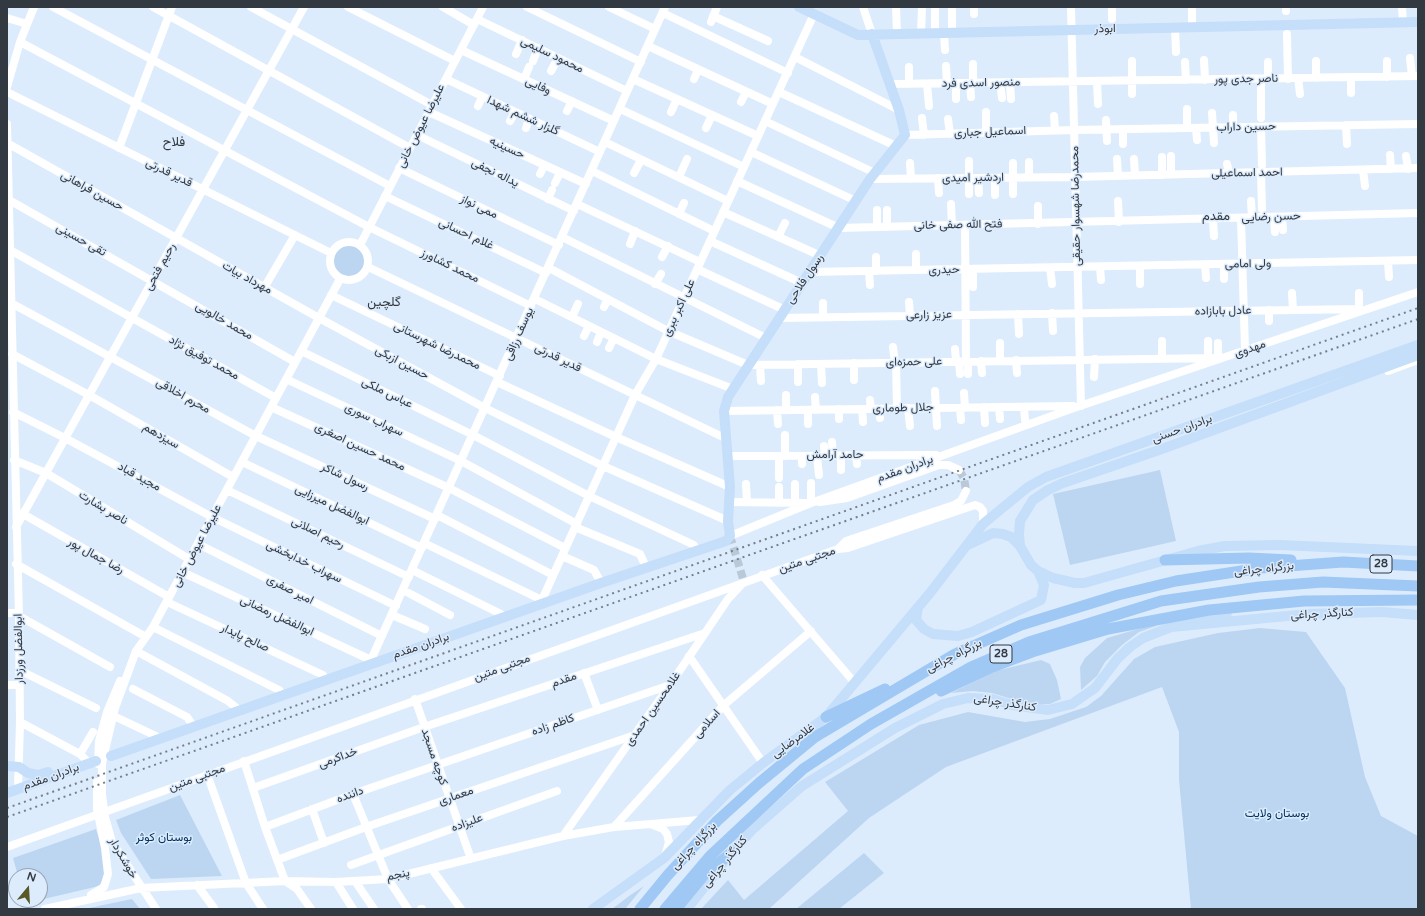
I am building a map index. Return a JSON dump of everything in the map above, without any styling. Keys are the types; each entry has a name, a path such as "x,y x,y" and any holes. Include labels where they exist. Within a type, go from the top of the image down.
{"highway":[{"path":"1165,560 1249,558 1343,562"},
{"name":"بزرگراه چراغی","path":"640,909 667,876 717,821 759,783 815,737 955,654 1021,625 1118,595 1176,581 1261,568 1343,562 1418,566"},
{"name":"بزرگراه چراغی","path":"665,909 710,856 803,769 871,724 971,667 1029,642 1161,601 1259,587 1323,582 1418,586"},
{"name":"بزرگراه چراغی","path":"871,724 880,724 939,692 992,667 1032,652 1108,629 1209,610 1325,600 1418,600"},
{"path":"826,717 914,677"},
{"path":"676,909 704,875 732,852"}],"main road":[{"name":"ابوذر","path":"799,7 858,35 1418,22"},
{"path":"872,34 899,110 905,135"},
{"name":"رسول فلاحی","path":"730,536 728,521 730,487 724,411 728,397 802,283 811,272 872,176 905,135"},
{"name":"برادران حسنی","path":"966,546 983,524 1028,487 1046,477 1418,345"},
{"name":"برادران حسنی","path":"1020,546 1020,521 1033,500 1048,490 1063,483 1250,417 1418,355"},
{"path":"919,605 916,620 924,629 933,634 958,636 972,632 1038,603 1041,600 1044,585 1038,571 1025,556 1020,546 1011,537 993,533 966,546"},
{"name":"برادران مقدم","path":"111,754 193,726 281,692 543,602 695,548 724,536 730,536"},
{"path":"1038,571 1065,581 1084,583 1198,551 1225,546 1252,545 1418,551"},
{"name":"غلامرضایی","path":"593,909 664,858 699,820 730,790 762,763 826,717 966,546"},
{"path":"1171,627 1197,618 1241,611 1316,604 1325,600"},
{"name":"کنارگذر چراغی","path":"687,909 732,852 753,829 802,786 895,728 943,704 968,698 992,699 1012,705 1048,710 1072,704 1095,688 1118,658 1130,646 1143,638 1171,627 1308,614 1382,612 1418,615"},
{"name":"برادران مقدم","path":"7,766 19,767 28,774 38,775 89,759"},
{"name":"برادران مقدم","path":"7,793 89,759"}],"street":[{"path":"7,87 20,42 34,7"},
{"path":"53,7 390,186"},
{"path":"153,7 171,11 269,70 410,148"},
{"name":"حسینیه","path":"251,7 431,109 544,166 586,184"},
{"name":"رحیم فتحی","path":"16,528 304,7"},
{"path":"348,7 455,61"},
{"name":"محمود سلیمی","path":"443,7 522,40 628,92"},
{"name":"علیرضا عیوض خانی","path":"360,245 483,7"},
{"path":"527,7 641,62"},
{"path":"609,7 656,29"},
{"path":"717,7 712,19 768,41"},
{"path":"863,7 872,34"},
{"path":"896,7 897,34"},
{"path":"935,7 944,33 945,50"},
{"path":"944,33 952,7"},
{"name":"محمدرضا شهسوار حقیقی","path":"1071,7 1081,406"},
{"path":"1112,7 1112,19"},
{"path":"1192,7 1192,27"},
{"path":"1402,7 1403,22"},
{"path":"921,33 922,8"},
{"path":"664,10 788,72"},
{"name":"یوسف رزاقی","path":"371,662 664,10"},
{"path":"119,148 171,11"},
{"name":"علی اکبر ببری","path":"543,602 553,575 635,395 656,359 814,14"},
{"path":"7,18 27,24"},
{"path":"1175,28 1176,52"},
{"path":"1287,34 1288,79"},
{"path":"516,54 522,40"},
{"name":"محمد کشاورز","path":"20,42 369,227 533,302"},
{"path":"648,46 773,104"},
{"path":"524,79 538,48"},
{"name":"وفایی","path":"461,50 614,121"},
{"path":"795,57 899,110"},
{"path":"552,71 558,58"},
{"path":"1410,58 1415,76"},
{"path":"1204,60 1205,80"},
{"path":"1132,61 1132,94"},
{"path":"1316,61 1316,78"},
{"path":"1387,61 1388,77"},
{"path":"1185,62 1186,80"},
{"path":"1261,118 1268,62"},
{"path":"971,97 973,64"},
{"path":"946,66 956,99"},
{"path":"909,67 909,84"},
{"path":"694,79 698,70"},
{"name":"ناصر جدی پور","path":"1073,82 1415,76"},
{"path":"633,78 758,136"},
{"path":"1298,78 1300,94"},
{"path":"1351,78 1351,93"},
{"name":"گلزار ششم شهدا","path":"446,79 600,152"},
{"name":"منصور اسدی فرد","path":"889,84 1073,82"},
{"path":"1097,82 1098,104"},
{"path":"1000,83 1002,98"},
{"path":"1010,83 1012,99"},
{"path":"927,84 929,106"},
{"name":"قدیر قدرتی","path":"7,92 331,253"},
{"path":"741,102 746,92"},
{"path":"779,92 896,146"},
{"path":"478,106 482,97"},
{"path":"671,112 677,98"},
{"path":"567,111 572,101"},
{"path":"620,109 744,167"},
{"path":"1187,109 1187,128"},
{"path":"510,121 515,112"},
{"path":"986,112 986,132"},
{"path":"1212,113 1214,143"},
{"path":"706,128 712,115"},
{"path":"1233,115 1233,127"},
{"path":"1054,116 1055,130"},
{"path":"922,118 924,134"},
{"path":"526,128 530,119"},
{"path":"948,119 950,134"},
{"path":"1106,120 1107,141"},
{"path":"765,121 872,176"},
{"name":"ابوالفضل ورزدار","path":"7,124 8,250 11,303 9,326 12,354 10,399 13,412 14,460 11,470 16,528 20,722 18,789"},
{"name":"حسین داراب","path":"1074,130 1418,124"},
{"path":"1346,125 1346,144"},
{"path":"1261,127 1262,209"},
{"path":"1196,128 1197,140"},
{"path":"1123,129 1123,144"},
{"name":"اسماعیل جباری","path":"905,135 1074,130"},
{"name":"یداله نجفی","path":"417,135 548,199 576,207 668,246 782,314"},
{"path":"605,142 728,201"},
{"name":"حسین فراهانی","path":"7,143 176,238"},
{"path":"751,152 856,201"},
{"path":"1390,155 1391,169"},
{"path":"1171,156 1171,174"},
{"path":"1406,156 1408,169"},
{"path":"1162,157 1162,175"},
{"path":"679,178 686,159"},
{"path":"1118,159 1118,176"},
{"path":"1134,159 1135,175"},
{"path":"634,173 641,160"},
{"path":"968,161 969,194"},
{"path":"1029,162 1029,177"},
{"path":"910,163 911,178"},
{"path":"1013,163 1013,194"},
{"path":"1227,164 1229,173"},
{"path":"540,174 544,166"},
{"name":"ممی نواز","path":"399,168 559,245"},
{"name":"احمد اسماعیلی","path":"1076,177 1229,173 1243,169 1262,168 1363,170 1418,168"},
{"path":"1363,170 1364,186"},
{"path":"592,171 714,231"},
{"path":"548,199 560,173"},
{"name":"اردشیر امیدی","path":"872,176 911,178 1076,177"},
{"path":"938,178 939,193"},
{"path":"978,178 979,193"},
{"path":"995,178 995,195"},
{"path":"737,181 839,228"},
{"name":"غلام احسانی","path":"385,196 547,270 606,303 748,365"},
{"path":"1118,201 1118,222"},
{"path":"1251,201 1252,218"},
{"name":"تقی حسینی","path":"8,203 153,280"},
{"path":"680,214 684,203"},
{"path":"951,204 952,225"},
{"path":"1038,206 1038,224"},
{"path":"877,210 877,227"},
{"path":"887,210 887,227"},
{"path":"723,212 821,256"},
{"name":"حسن رضایی","path":"1077,223 1418,213"},
{"path":"1278,217 1279,231"},
{"path":"1241,218 1245,350"},
{"path":"1213,219 1214,236"},
{"path":"778,237 785,223"},
{"name":"فتح الله صفی خانی","path":"839,228 1077,223"},
{"path":"965,225 969,269 973,287"},
{"path":"630,244 635,231"},
{"path":"264,288 295,235"},
{"path":"562,237 628,274 655,284 766,338"},
{"name":"مهرداد بیات","path":"176,238 319,318"},
{"path":"710,241 802,283"},
{"path":"355,242 360,245 368,255 368,267 362,276 357,279 345,281 340,279 332,270 330,259 331,253 338,245 344,243 355,242"},
{"path":"662,257 668,246"},
{"name":"محمد توفیق ‌نژاد","path":"8,250 276,398"},
{"path":"916,254 916,270"},
{"path":"870,285 876,257"},
{"name":"ولی امامی","path":"1078,268 1418,260"},
{"path":"1388,261 1389,277"},
{"path":"1205,265 1206,278"},
{"path":"1224,265 1224,279"},
{"name":"قدیر قدرتی","path":"368,267 727,439"},
{"path":"1140,267 1140,284"},
{"path":"1050,268 1052,284"},
{"name":"حیدری","path":"811,272 1078,268"},
{"path":"1100,268 1101,280"},
{"path":"960,374 969,269"},
{"path":"655,284 661,274"},
{"name":"علیرضا عیوض خانی","path":"104,828 102,763 115,708 136,651 153,627 340,279"},
{"name":"محمد خالویی","path":"153,280 295,362"},
{"name":"مهدوی","path":"1081,406 1363,309 1418,292"},
{"path":"1292,293 1293,310"},
{"path":"1359,293 1363,309"},
{"name":"محمدرضا شهرستانی","path":"331,295 616,437 730,487"},
{"path":"533,302 572,318 656,359 733,389"},
{"path":"909,302 910,316"},
{"name":"محرم اخلاقی","path":"11,303 256,436"},
{"path":"823,317 824,303"},
{"path":"572,318 578,304"},
{"name":"عادل بابازاده","path":"1079,313 1363,309"},
{"path":"1269,310 1270,320"},
{"path":"1052,313 1052,331"},
{"name":"عزیز زارعی","path":"782,314 823,317 1079,313"},
{"path":"1018,314 1019,334"},
{"name":"حسین ازبکی","path":"319,318 485,408"},
{"path":"584,336 589,326"},
{"path":"597,342 601,332"},
{"path":"609,348 614,338"},
{"path":"1162,341 1162,358"},
{"path":"1208,341 1208,358"},
{"path":"1000,343 1000,360"},
{"path":"1218,343 1220,358"},
{"path":"893,347 896,362 897,408"},
{"path":"955,349 968,374"},
{"name":"عباس ملکی","path":"301,351 473,435 589,496 695,548"},
{"name":"سیزدهم","path":"12,354 89,395 233,477"},
{"name":"علی حمزه‌ای","path":"748,365 1000,360 1220,358"},
{"path":"1094,376 1095,359"},
{"path":"1016,360 1017,373"},
{"path":"1250,417 1275,412 1418,360"},
{"path":"981,361 982,373"},
{"path":"854,363 854,380"},
{"path":"798,364 798,382"},
{"path":"821,364 822,383"},
{"path":"760,365 761,381"},
{"name":"سهراب سوری","path":"286,379 461,461 576,526 640,554 644,565"},
{"path":"935,391 937,426"},
{"path":"961,420 964,393"},
{"path":"778,424 786,395"},
{"path":"808,424 815,397"},
{"path":"870,400 880,418"},
{"name":"جلال طوماری","path":"724,411 1081,406"},
{"name":"برادران مقدم","path":"730,536 811,503 1081,406"},
{"name":"محمد حسین اصغری","path":"271,407 449,488 594,570 600,581"},
{"path":"984,407 984,422"},
{"path":"999,407 1000,419"},
{"path":"1024,407 1025,420"},
{"path":"485,408 603,466 728,521"},
{"path":"908,408 910,426"},
{"path":"839,409 839,420"},
{"path":"862,409 863,422"},
{"name":"مجید قباد","path":"13,412 65,438 212,517"},
{"path":"779,478 785,435"},
{"name":"رسول شاکر","path":"256,436 436,517 553,575"},
{"path":"819,475 829,456 832,442"},
{"path":"824,446 829,456 841,470"},
{"name":"حامد آرامش","path":"728,456 782,456 802,460 829,456 856,460 942,455"},
{"name":"ناصر بشارت","path":"14,460 46,474 189,559"},
{"name":"ابوالفضل میرزایی","path":"242,462 543,602"},
{"path":"729,502 831,502 847,498 939,465 948,465 959,470"},
{"path":"811,483 811,503"},
{"path":"746,484 747,502"},
{"path":"795,484 795,503"},
{"path":"779,487 780,502"},
{"name":"رحیم اصلانی","path":"227,490 502,616"},
{"path":"838,549 846,541 954,505 961,501 966,491"},
{"name":"مجتبی متین","path":"7,847 415,699 838,549 848,548 975,505 984,511 983,524"},
{"name":"رضا جمال پور","path":"23,514 168,599"},
{"name":"سهراب خدابخشی","path":"212,517 396,606"},
{"path":"7,543 16,542"},
{"name":"امیر صفری","path":"198,544 382,636"},
{"path":"16,564 146,637"},
{"name":"ابوالفضل رمضانی","path":"182,572 371,662"},
{"path":"762,575 854,682"},
{"name":"غلامحسین احمدی","path":"563,836 670,685 728,599 744,582"},
{"path":"403,590 450,615"},
{"name":"صالح پایدار","path":"168,599 324,677"},
{"path":"7,613 18,614 110,667"},
{"path":"392,615 426,629"},
{"path":"153,627 281,692"},
{"name":"اسلامی","path":"614,827 724,705 811,631"},
{"name":"مقدم","path":"424,727 705,633"},
{"path":"136,651 238,709"},
{"path":"689,656 724,705 762,763"},
{"path":"19,670 96,708"},
{"path":"584,673 598,710"},
{"path":"7,685 19,685"},
{"name":"کاظم زاده","path":"436,765 670,685"},
{"path":"133,689 187,717 193,726"},
{"name":"کوچه مسجد","path":"415,699 436,765 471,860"},
{"path":"118,718 157,738"},
{"path":"20,722 89,759 111,754"},
{"name":"خداکرمی","path":"253,788 424,727"},
{"path":"89,759 93,732"},
{"name":"معماری","path":"277,860 366,827 635,735"},
{"path":"244,761 265,827 285,881 297,888 311,909"},
{"name":"داننده","path":"265,827 436,765"},
{"path":"207,774 246,883 263,909"},
{"name":"علیزاده","path":"351,865 556,791"},
{"path":"353,794 388,879 408,909"},
{"path":"312,810 324,843"},
{"name":"پنجم","path":"75,901 141,888 285,881 336,882 388,879 471,860 563,836 614,827 699,820"},
{"path":"651,824 663,830 667,834 670,842 664,858"},
{"path":"45,909 75,901 100,891 106,884 108,862 104,828"},
{"name":"خوشکردار","path":"104,828 114,846 156,909"},
{"path":"431,868 461,909"},
{"path":"355,881 374,909"},
{"path":"336,882 353,909"},
{"path":"197,885 214,908"}],"green space":[{"path":"346,245 352,245 362,252 365,261 364,267 358,274 352,277 346,277 336,270 333,264 333,258 340,248"},
{"path":"1160,470 1176,541 1070,565 1053,494"},
{"path":"1155,624 1156,626 1139,632 1122,645 1105,662 1097,676 1081,690 1080,667 1085,658 1107,638"},
{"name":"بوستان ولایت","path":"1260,628 1306,632 1345,688 1365,777 1381,816 1418,836 1418,909 1191,909 1179,780 1179,732 1162,687 946,767 869,818 769,909 701,909 728,880 744,900 848,811 825,782 919,725 968,712 1025,722 1050,719 1086,707 1101,696 1134,659 1155,647 1218,633"},
{"path":"1041,660 1050,664 1057,680 1061,699 1050,704 1022,702 992,693 973,691 951,693 995,671"},
{"name":"بوستان کوثر","path":"180,795 222,876 151,879 121,833 116,820"},
{"path":"96,829 105,859 105,876 99,886 48,898 48,868 16,868 13,858"},
{"path":"864,853 884,873 839,909 796,909"},
{"path":"644,886 625,909 612,909 629,896"},
{"path":"132,899 140,909 84,909"}],"tunnel":[{"path":"959,470 964,478 966,491"},
{"path":"730,536 744,582"}],"railway":[{"path":"7,808 1418,308"},
{"path":"7,817 1418,319"}],"district":[{"name":"فلاح","path":"174,143"},
{"name":"مقدم","path":"1216,217"},
{"name":"گلچین","path":"384,303"}]}
